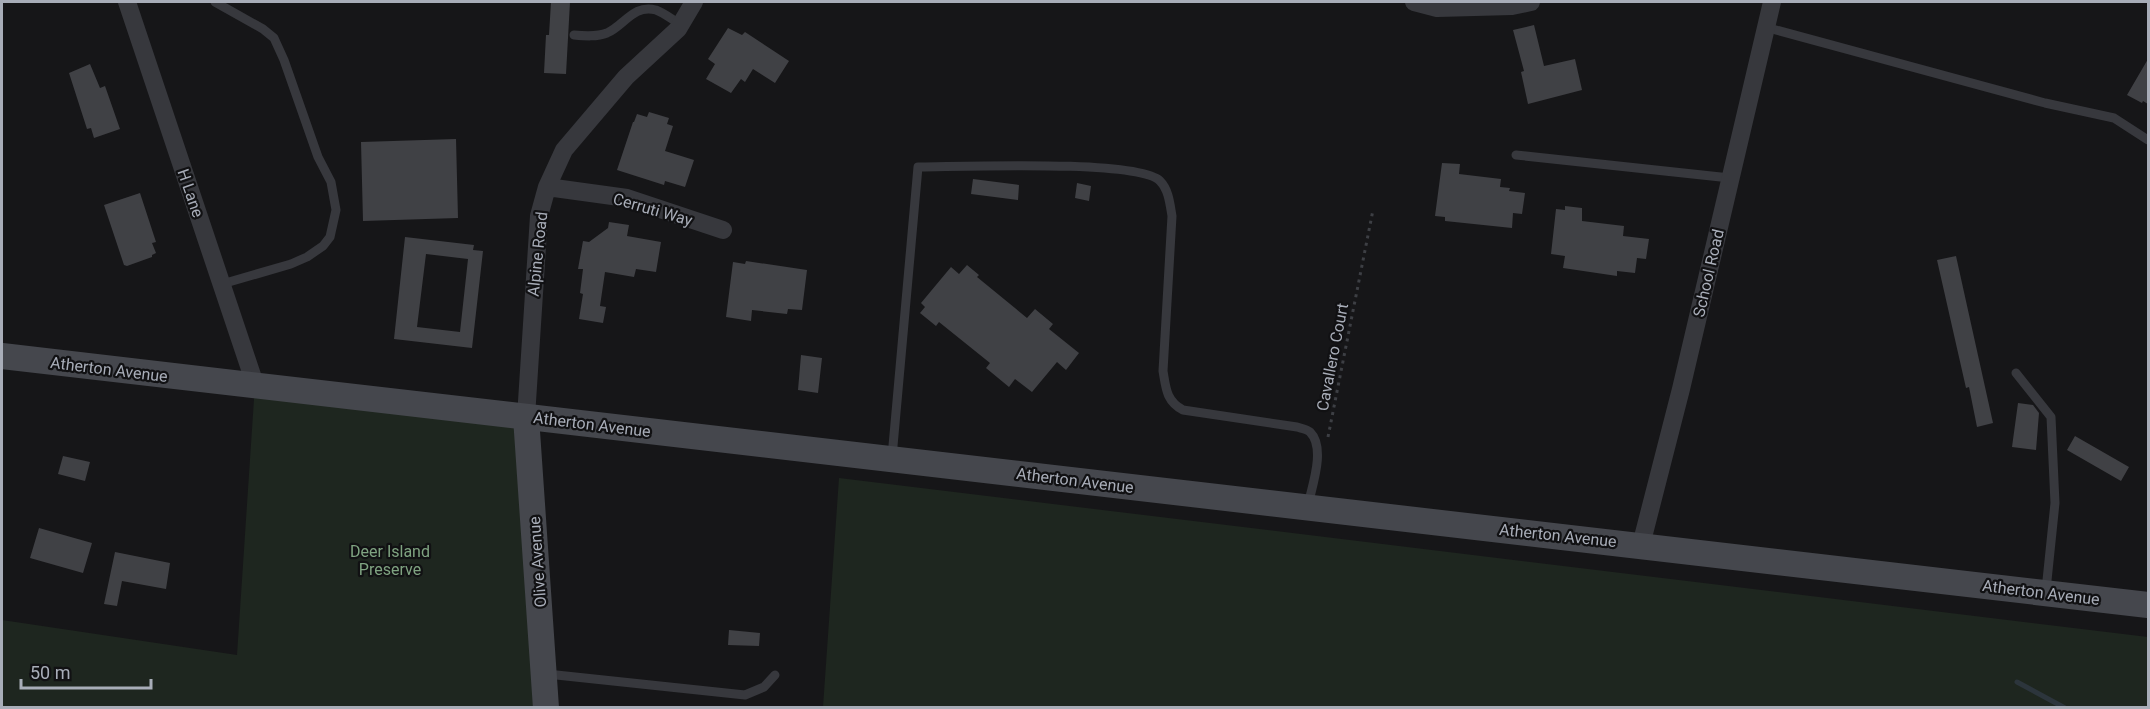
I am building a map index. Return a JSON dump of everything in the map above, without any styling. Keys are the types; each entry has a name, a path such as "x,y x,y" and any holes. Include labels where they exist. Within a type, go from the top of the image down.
{"main road":[{"name":"Atherton Avenue","path":"2,356 2148,605"},
{"name":"Olive Avenue","path":"526,417 546,708"}],"street":[{"name":"H Lane","path":"130,2 255,384"},
{"name":"Alpine Road","path":"526,417 539,216 547,188 564,150 626,77 680,24 694,2"},
{"path":"1414,2 1437,8 1512,6 1531,2"},
{"name":"School Road","path":"1641,545 1681,389 1772,2"},
{"name":"Cerruti Way","path":"547,188 627,198 723,230"}],"lane":[{"path":"215,2 263,29 274,39 284,60 318,157 331,182 336,210 330,237 315,252 291,264 222,284"},
{"path":"574,35 608,32 634,12 645,9 658,10 680,24"},
{"path":"1765,27 2045,103 2114,118 2148,140"},
{"path":"1516,155 1730,178"},
{"path":"892,459 918,167 1064,166 1134,172 1148,174 1160,182 1168,196 1172,216 1163,371 1166,390 1173,404 1183,410 1297,427 1310,432 1316,444 1318,463 1308,507"},
{"path":"2016,373 2051,417 2055,503 2045,593"},
{"path":"544,674 745,695 764,687 775,675"}],"path":[{"name":"Cavallero Court","path":"1328,439 1373,210"}],"green space":[{"name":"Deer Island Preserve","path":"255,384 526,417 546,707 2,707 2,620 237,655"},
{"path":"839,478 2148,637 2148,707 823,707"}],"building":[{"path":"551,2 570,2 566,74 544,73"},
{"path":"1534,25 1544,66 1575,59 1582,90 1528,104 1521,72 1524,71 1513,30"},
{"path":"728,28 742,35 745,32 789,61 775,83 753,69 745,82 741,79 731,93 706,79 715,64 708,59"},
{"path":"2148,59 2148,104 2127,95"},
{"path":"90,64 100,88 105,86 120,129 94,138 91,128 87,129 69,73"},
{"path":"649,112 669,118 667,124 673,126 665,151 694,160 685,187 665,181 664,185 617,170 637,114 647,117"},
{"path":"456,139 458,218 363,221 361,142"},
{"path":"1442,163 1460,164 1459,174 1501,179 1500,187 1525,193 1522,214 1513,213 1512,228 1445,221 1445,217 1435,216"},
{"path":"973,179 1019,185 1018,200 971,194"},
{"path":"1077,183 1091,186 1089,201 1075,198"},
{"path":"140,193 156,242 152,243 156,253 152,257 127,266 124,265 104,205"},
{"path":"1565,206 1582,208 1582,221 1624,226 1623,236 1649,239 1646,259 1637,258 1635,273 1617,271 1617,276 1563,268 1565,256 1551,254 1556,209 1565,210"},
{"path":"609,222 629,225 627,236 661,242 656,272 636,269 634,277 605,272 600,306 606,307 603,323 579,319 583,294 580,293 583,269 578,269 583,241 589,242 608,228"},
{"path":"405,237 474,245 473,250 483,251 472,348 394,339","holes":["426,254 468,259 460,332 417,327"]},
{"path":"1956,256 1993,423 1977,427 1937,260"},
{"path":"746,261 807,270 802,310 788,309 787,314 752,310 751,321 726,317 733,262 745,264"},
{"path":"967,265 979,275 977,277 1027,318 1035,309 1053,324 1049,329 1079,353 1066,370 1057,362 1032,392 1015,379 1009,387 986,368 990,363 939,322 936,326 920,313 925,307 921,303 951,267 959,274"},
{"path":"801,355 822,358 818,393 798,390"},
{"path":"2018,403 2033,405 2039,413 2036,450 2012,447"},
{"path":"2075,436 2129,467 2121,481 2067,450"},
{"path":"63,456 90,462 85,481 58,474"},
{"path":"39,528 92,543 83,573 30,558"},
{"path":"115,552 170,563 166,589 122,581 117,606 104,604"},
{"path":"729,630 760,633 759,646 728,645"}],"waterway":[{"path":"2017,682 2065,708"}]}
